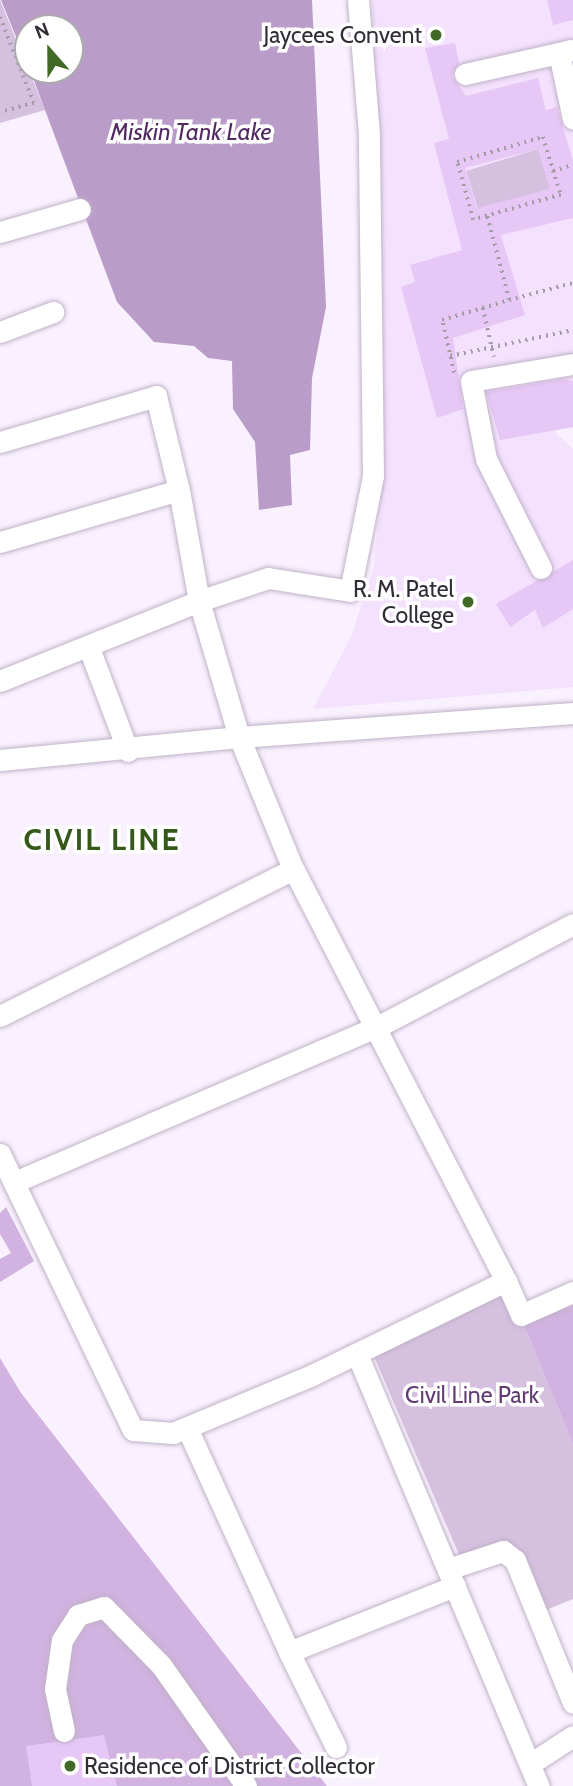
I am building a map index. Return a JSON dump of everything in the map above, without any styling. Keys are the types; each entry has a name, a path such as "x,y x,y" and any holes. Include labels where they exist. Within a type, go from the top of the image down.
{"street":[{"path":"0,681 89,648 200,601 268,578 350,592 373,476 369,134 358,0"},
{"path":"466,74 566,51 573,119"},
{"path":"0,232 80,209"},
{"path":"0,332 54,312"},
{"path":"541,568 486,459 471,380 573,365"},
{"path":"0,442 156,396 179,490 200,601 239,737 293,869 377,1027 521,1315 573,1292"},
{"path":"0,542 179,490"},
{"path":"89,648 128,751"},
{"path":"0,760 128,751 239,737 573,712"},
{"path":"0,1016 293,869"},
{"path":"16,1181 377,1027 573,923"},
{"path":"0,1154 16,1181 133,1430 173,1433 187,1428 357,1354 506,1281"},
{"path":"357,1354 539,1786"},
{"path":"187,1428 289,1652 336,1747"},
{"path":"289,1652 503,1552 515,1560 573,1703"},
{"path":"64,1731 55,1689 62,1640 78,1615 104,1607 161,1665 246,1786"},
{"path":"530,1764 573,1736"}],"path":[{"path":"0,17 34,103 0,113"},
{"path":"542,137 553,171 561,195 473,220 457,162 542,137"},
{"path":"553,171 573,165"},
{"path":"487,216 509,300"},
{"path":"471,380 456,384 442,320 573,283"},
{"path":"483,308 498,375"},
{"path":"450,356 573,330"}],"shaded area":[{"path":"372,0 573,0 573,427 554,431 573,449 573,687 313,709 351,637 374,566 383,460"},
{"path":"6,1207 34,1261 0,1282 0,1259 11,1253 0,1234 0,1213"},
{"path":"573,1295 573,1445 521,1318"},
{"path":"0,1358 21,1393 327,1786 0,1786"}],"green space":[{"path":"0,0 14,34 14,84 34,84 45,110 0,123"},
{"path":"538,149 550,189 479,211 466,171"},
{"name":"Civil Line Park","path":"503,1292 521,1318 573,1445 573,1599 546,1610 525,1563 460,1557 373,1354"}],"water":[{"name":"Miskin Tank Lake","path":"1,0 312,0 326,307 312,378 310,450 290,455 292,505 259,510 255,442 233,409 232,361 208,358 194,346 154,342 117,302 35,84 84,84 84,14 14,14 14,32"}],"building":[{"path":"547,0 573,0 573,20 553,25"},
{"path":"455,43 459,63 452,76 466,96 538,78 546,110 557,107 573,161 573,218 501,235 525,315 453,338 463,409 437,418 401,287 415,282 410,265 462,250 434,143 449,139 425,48","holes":["538,149 550,189 477,208 465,168"]},
{"path":"562,379 573,381 573,427 500,440 486,392"},
{"path":"573,560 573,609 543,628 535,610 510,627 496,604"},
{"name":"Residence of District Collector","path":"104,1735 117,1786 32,1786 26,1746"}],"place":[{"name":"Jaycees Convent","path":"436,35"},
{"name":"R. M. Patel College","path":"468,602"},
{"name":"Residence of District Collector","path":"70,1766"}],"district":[{"name":"CIVIL LINE","path":"102,840"}]}
